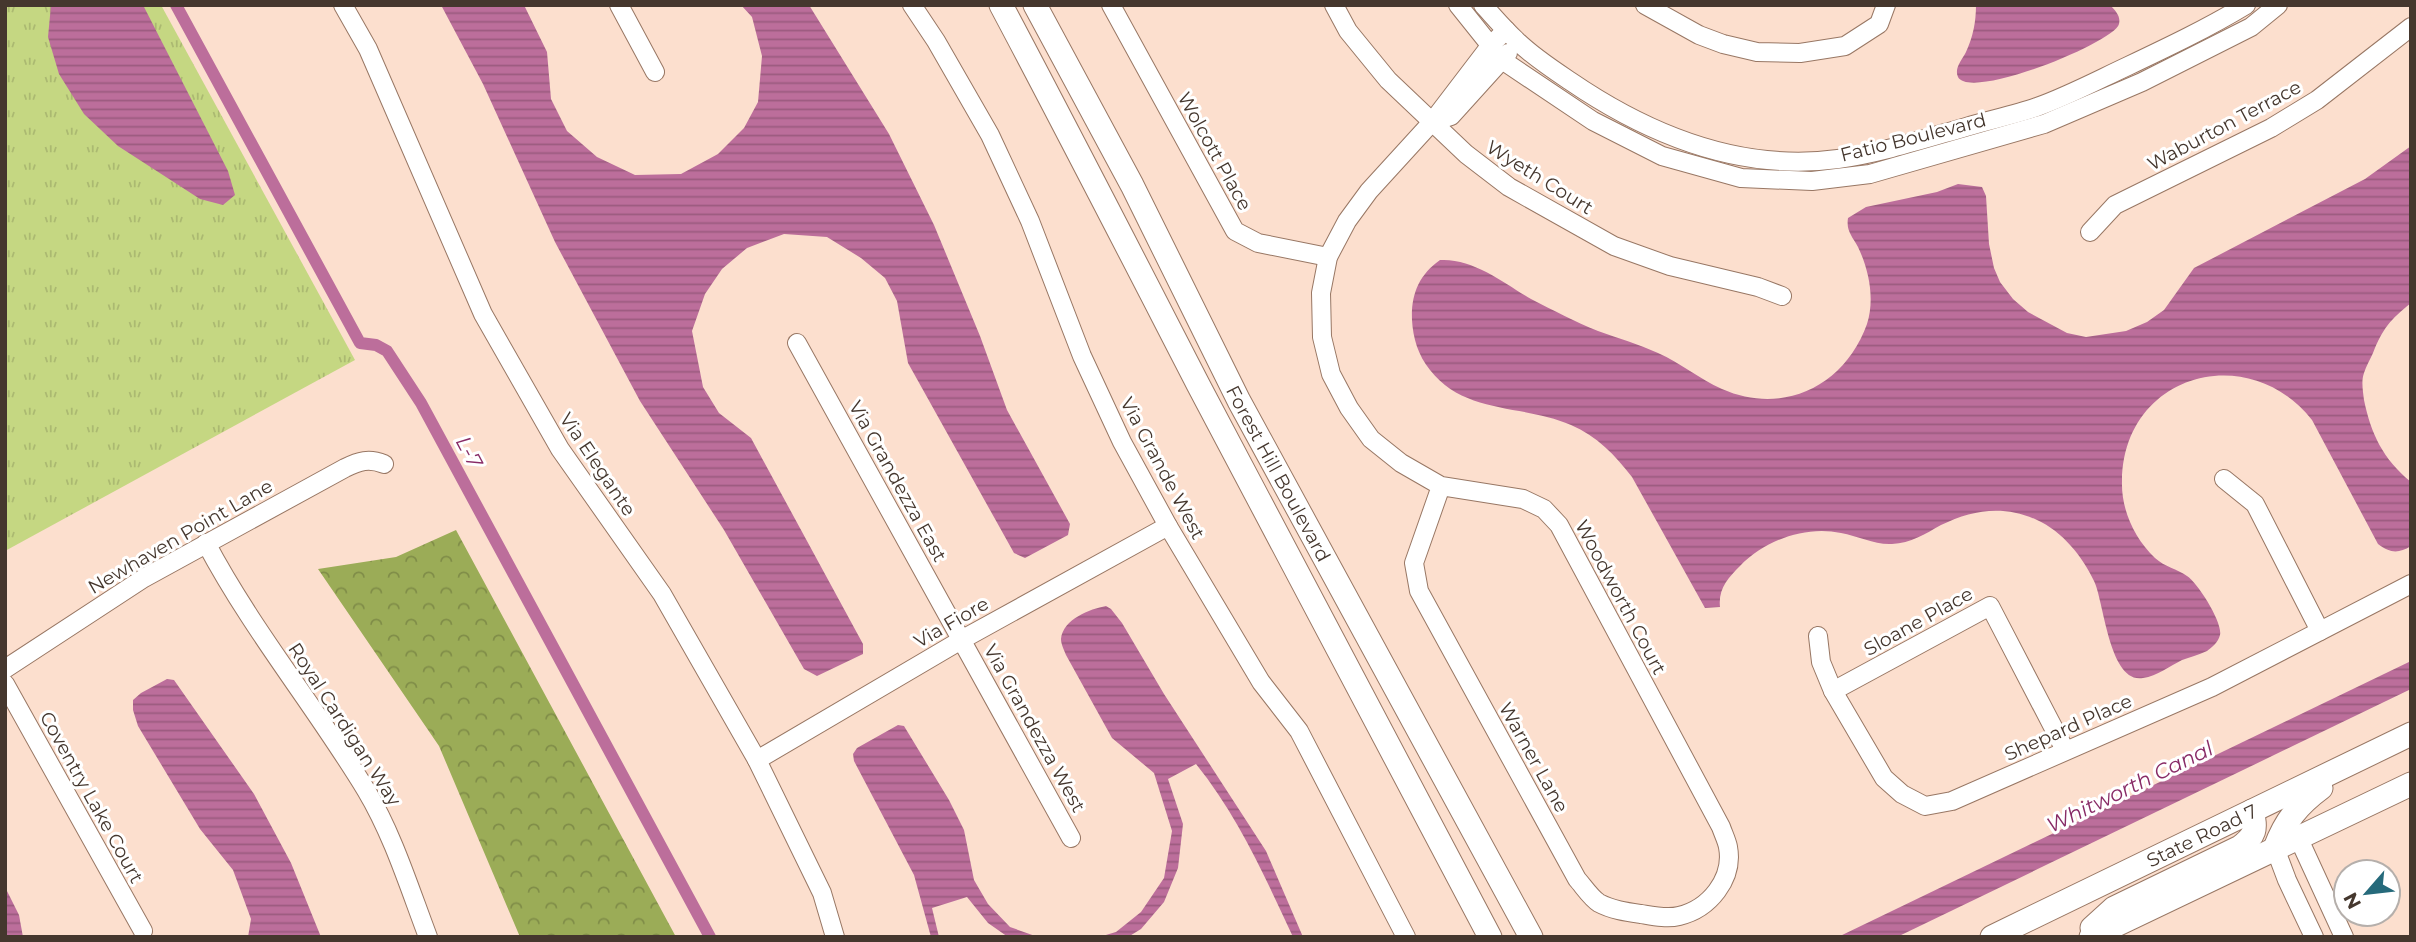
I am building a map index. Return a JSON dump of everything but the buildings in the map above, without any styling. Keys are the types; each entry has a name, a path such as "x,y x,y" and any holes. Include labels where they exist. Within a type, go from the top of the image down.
{"main road":[{"name":"Forest Hill Boulevard","path":"1001,5 1105,200 1200,389 1490,937"},
{"name":"Forest Hill Boulevard","path":"1035,5 1132,185 1239,401 1531,937"},
{"name":"State Road 7","path":"1992,937 2411,734"},
{"path":"2275,848 2291,814 2305,800 2369,754"},
{"path":"2091,937 2411,785"},
{"path":"2081,937 2114,908 2240,848 2252,838 2256,826 2252,811"}],"street":[{"name":"Via Elegante","path":"344,5 368,49 483,314 560,449 662,594 757,760 822,893 835,937"},
{"path":"619,5 655,72"},
{"name":"Via Grande West","path":"912,5 990,135 1030,221 1082,356 1122,442 1168,526 1261,682 1299,731 1406,937"},
{"name":"Wolcott Place","path":"1111,5 1235,231 1258,243 1328,257"},
{"name":"Wyeth Court","path":"1334,5 1348,31 1388,80 1466,154 1509,187 1614,246 1670,265 1758,287 1782,296"},
{"name":"Fatio Boulevard","path":"1458,5 1502,60 1593,121 1662,156 1741,178 1812,181 1870,174 2044,124 2154,76 2251,27 2278,5"},
{"name":"Fatio Boulevard","path":"1483,5 1511,36 1591,96 1637,121 1677,140 1748,159 1798,162 1836,160 1871,153 2036,107 2210,27 2246,5"},
{"path":"1645,5 1699,35 1723,44 1757,52 1800,53 1845,46 1879,24 1886,5"},
{"name":"Waburton Terrace","path":"2090,232 2115,205 2271,128 2317,100 2411,27"},
{"name":"Woodworth Court","path":"1432,122 1451,116 1502,60 1511,36"},
{"name":"Woodworth Court","path":"1511,36 1490,46 1432,122 1369,191 1347,221 1328,257 1321,293 1322,337 1331,374 1349,408 1371,439 1401,463 1441,486 1523,499 1544,509 1559,525 1721,827 1728,849 1727,871"},
{"name":"Via Grandezza East","path":"797,342 963,639"},
{"name":"Newhaven Point Lane","path":"5,669 144,578 206,544 358,462 369,460 384,464"},
{"path":"2224,479 2255,504 2320,631"},
{"name":"Warner Lane","path":"1441,486 1414,563 1419,591 1577,879 1597,902 1620,911 1660,917 1678,916 1698,908 1712,897 1727,871"},
{"name":"Via Fiore","path":"757,760 963,639 1168,526"},
{"name":"Royal Cardigan Way","path":"206,544 230,586 367,791 388,833 428,937"},
{"name":"Shepard Place","path":"1818,636 1821,662 1833,691 1884,778 1902,794 1925,806 1952,802 2211,687 2411,584"},
{"name":"Sloane Place","path":"1833,691 1990,606 2065,750"},
{"name":"Via Grandezza West","path":"963,639 1071,838"},
{"name":"Coventry Lake Court","path":"5,684 143,931"},
{"path":"2298,837 2344,937"},
{"path":"2275,848 2314,937"}],"green space":[{"path":"5,5 161,5 355,360 5,551"},
{"path":"456,530 676,937 520,937 439,746 318,569 396,557"}],"shaded area":[{"path":"51,5 143,5 228,171 235,195 223,205 200,199 118,146 84,114 59,74 48,37"},
{"path":"441,5 524,5 547,52 551,99 567,131 597,157 635,175 681,174 718,154 744,128 758,102 762,56 752,17 741,5 809,5 889,134 934,225 1007,410 1070,524 1068,535 1025,558 1014,553 908,363 897,301 885,278 861,258 827,237 784,234 747,248 722,269 705,294 692,331 703,387 719,413 751,438 863,644 863,654 817,676 804,669 724,530 640,401 555,242 483,84"},
{"path":"1976,5 2110,5 2117,13 2119,24 2094,43 2042,66 2014,76 1968,82 1958,77 1957,70 1972,35"},
{"path":"2411,146 2411,303 2384,331 2366,368 2362,383 2370,424 2375,435 2386,455 2411,482 2411,546 2394,551 2378,544 2312,420 2286,395 2255,380 2224,375 2193,380 2166,393 2143,415 2128,444 2122,481 2126,512 2135,532 2148,550 2159,561 2187,576 2197,586 2214,613 2220,635 2207,651 2143,678 2132,676 2122,668 2115,655 2098,591 2078,554 2046,525 2013,512 1989,511 1965,515 1918,538 1892,544 1827,531 1786,537 1761,549 1736,570 1722,589 1720,607 1705,608 1632,477 1605,447 1589,435 1553,418 1477,402 1460,395 1430,370 1419,352 1414,333 1412,311 1418,286 1427,272 1440,260 1452,260 1476,267 1581,324 1666,357 1722,389 1745,397 1789,397 1828,379 1844,364 1857,346 1867,324 1871,305 1868,275 1848,223 1848,218 1866,207 1937,192 1958,184 1982,187 1986,196 1989,244 2000,282 2028,312 2067,333 2086,337 2126,331 2147,322 2164,310 2194,268 2365,179"},
{"path":"1106,606 1122,623 1164,694 1266,851 1303,937 1293,937 1238,826 1196,764 1168,779 1183,824 1178,868 1164,902 1141,929 1128,937 1099,937 1116,932 1141,912 1164,878 1172,831 1154,773 1112,738 1062,645 1063,632 1072,621 1085,612"},
{"path":"2411,661 2411,689 1897,937 1838,937"},
{"path":"167,679 174,680 254,794 291,863 321,937 248,937 251,919 233,870 200,829 138,726 133,700"},
{"path":"898,725 904,726 949,800 964,830 974,880 988,904 1010,927 1038,937 1008,937 988,923 967,897 932,908 939,937 931,937 914,875 854,761 853,754 857,748"},
{"path":"5,887 19,915 23,937 5,937"}],"waterway":[{"name":"L-7","path":"176,5 360,343 376,345 387,351 421,403 710,937"}],"water label":[{"name":"Whitworth Canal","path":"2130,787"}]}
